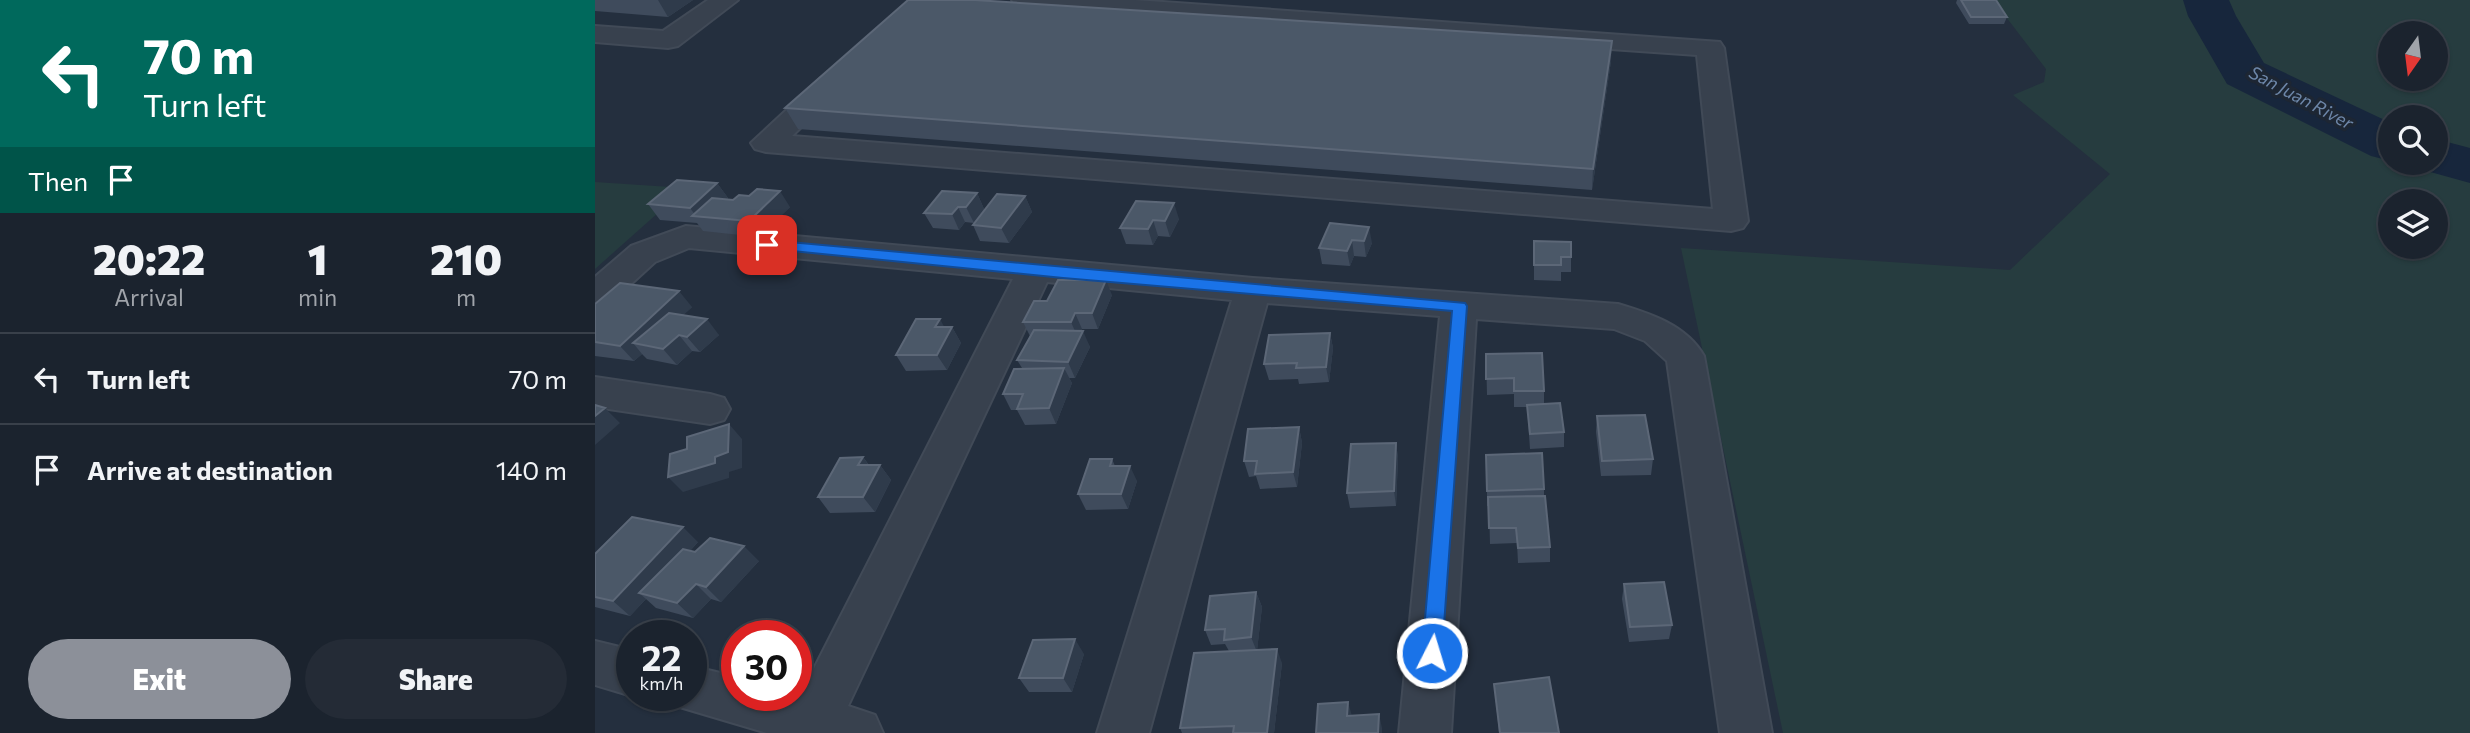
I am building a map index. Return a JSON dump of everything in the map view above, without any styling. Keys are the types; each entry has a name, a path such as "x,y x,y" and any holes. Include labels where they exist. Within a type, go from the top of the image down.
{"street":[{"path":"595,34 668,40 725,0"},
{"path":"854,62 766,143 1731,221 1710,48 1025,0"},
{"path":"595,296 643,254 686,237 1035,271 1618,317 1658,332 1685,356 1746,733"},
{"path":"707,693 836,727 1035,271"},
{"path":"1123,733 1254,289"},
{"path":"1425,733 1459,306"},
{"path":"595,392 710,409"},
{"path":"595,663 616,669"}],"green space":[{"path":"1993,0 2470,0 2470,733 1783,733 1681,248 2010,270 2110,174 2013,95 2044,82 2046,69"},
{"path":"595,182 686,188 595,269"}],"building":[{"path":"908,0 975,0 1612,41 1593,169 785,108"},
{"path":"1961,0 1996,0 2007,17 1971,17"},
{"path":"677,180 717,183 690,208 648,204"},
{"path":"757,189 780,191 749,221 692,216 712,198 733,200 739,195 749,196"},
{"path":"942,191 977,193 966,207 958,207 952,214 924,213"},
{"path":"997,194 1025,196 1001,228 973,225"},
{"path":"1136,201 1174,203 1165,221 1153,220 1148,229 1120,228"},
{"path":"1330,223 1369,227 1364,241 1352,240 1347,251 1319,248"},
{"path":"1534,241 1571,242 1571,257 1561,257 1561,265 1534,265"},
{"path":"1058,280 1106,280 1092,313 1075,313 1071,322 1023,322 1034,301 1047,301"},
{"path":"620,283 679,291 620,346 595,342 595,304"},
{"path":"669,313 707,319 687,337 679,335 663,349 633,343"},
{"path":"916,319 940,319 935,327 952,327 937,355 896,355"},
{"path":"1034,330 1083,331 1068,362 1017,360"},
{"path":"1330,333 1326,367 1296,368 1297,363 1264,364 1269,335"},
{"path":"1542,353 1544,391 1514,391 1514,378 1486,379 1486,354"},
{"path":"1064,368 1049,408 1017,409 1023,394 1003,394 1014,369"},
{"path":"1560,403 1564,432 1530,434 1527,405"},
{"path":"595,405 605,408 595,416"},
{"path":"1645,415 1653,459 1602,461 1597,416"},
{"path":"729,424 728,452 715,457 715,463 668,477 670,454 687,449 687,437"},
{"path":"1299,427 1293,472 1255,474 1257,461 1244,461 1248,429"},
{"path":"1396,443 1394,491 1347,493 1351,444"},
{"path":"1542,453 1544,489 1487,491 1486,455"},
{"path":"863,457 858,465 880,465 863,497 818,497 840,458"},
{"path":"1090,459 1112,459 1110,466 1130,466 1121,494 1078,494"},
{"path":"1545,496 1550,547 1518,548 1516,528 1489,528 1488,497"},
{"path":"632,517 683,527 613,601 595,597 595,554"},
{"path":"710,538 744,546 706,587 696,584 677,603 639,593 683,549 695,552"},
{"path":"1664,582 1672,625 1630,627 1624,584"},
{"path":"1256,592 1251,637 1224,640 1225,629 1205,630 1210,596"},
{"path":"1075,639 1063,678 1019,678 1033,640"},
{"path":"1277,649 1267,733 1233,733 1234,726 1180,728 1194,653"},
{"path":"1549,677 1559,733 1500,733 1494,684"},
{"path":"1348,702 1347,716 1379,714 1378,733 1316,733 1318,704"}],"waterway":[{"name":"San Juan River","path":"2206,0 2212,16 2245,73 2378,138"},
{"name":"San Juan River","path":"2448,160 2470,166"}],"route":[{"path":"767,245 1459,306 1432,653"}]}
